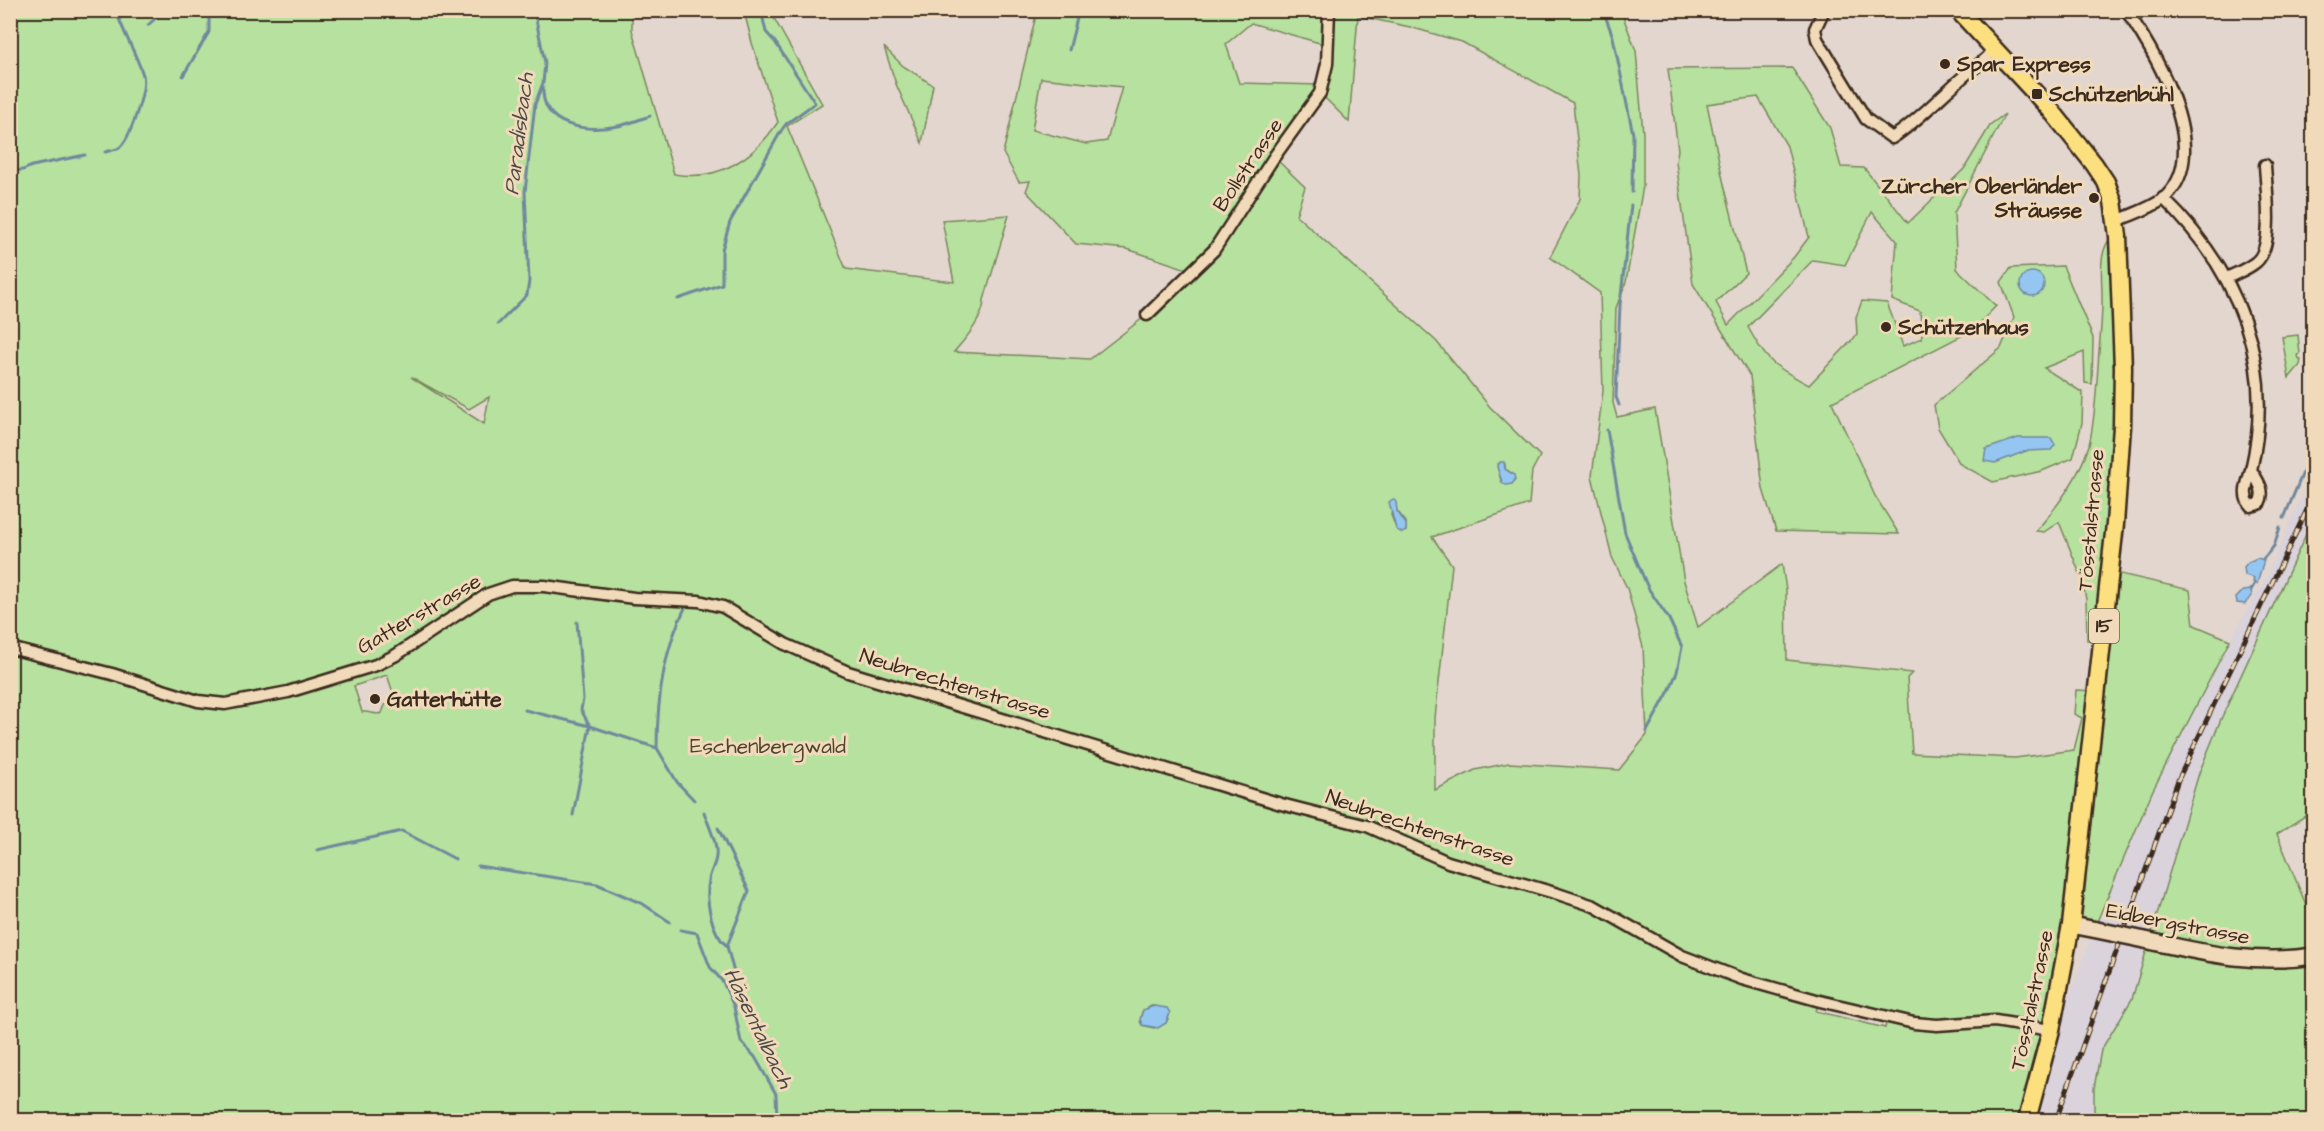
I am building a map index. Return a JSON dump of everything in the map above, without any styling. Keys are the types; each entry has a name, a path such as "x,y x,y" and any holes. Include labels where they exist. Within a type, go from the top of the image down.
{"main road":[{"name":"Tösstalstrasse","path":"1958,10 2050,109 2094,164 2106,182 2117,221 2123,368 2119,472 2071,925 2051,1030 2027,1120"}],"street":[{"name":"Bollstrasse","path":"1147,315 1214,250 1274,157 1320,93 1327,64 1329,10"},
{"path":"1824,10 1815,29 1817,39 1866,119 1892,138 1911,125 1971,70 1990,56 1994,49"},
{"path":"2117,221 2163,198 2178,179 2183,144 2181,122 2172,92 2126,10"},
{"path":"2227,278 2257,262 2264,251 2267,239 2265,165"},
{"path":"2163,198 2186,221 2227,278 2245,320 2258,375 2260,410 2258,440 2251,470"},
{"name":"Gatterstrasse","path":"10,648 112,674 198,700 225,704 288,692 376,665 396,655 488,594 512,586 544,586 628,597 711,602 746,621"},
{"name":"Neubrechtenstrasse","path":"746,621 797,650 848,672 1281,804 1359,823 1448,862 1583,902 1682,956 1742,979 1820,1001 1914,1023 1937,1025 1995,1022 2051,1030"},
{"name":"Eidbergstrasse","path":"2071,925 2242,960 2276,960 2313,956"}],"shaded area":[{"path":"2313,468 2313,519 2221,719 2199,773 2132,999 2101,1050 2094,1088 2094,1120 2036,1120 2065,1006 2101,912 2152,792 2230,640 2266,578"}],"green space":[{"name":"Eschenbergwald","path":"1558,10 1576,14 1579,11 1621,11 1636,51 1643,133 1643,186 1626,282 1616,308 1613,403 1617,417 1655,409 1684,581 1698,627 1782,564 1786,590 1787,660 1912,673 1907,678 1912,753 2015,758 2074,750 2082,718 2074,714 2076,690 2096,691 2101,642 2087,640 2086,599 2082,579 2059,522 2044,532 2036,531 2067,491 2080,468 2089,445 2093,426 2101,327 2101,270 2103,254 2109,240 2116,365 2110,504 2103,570 2190,590 2194,625 2230,640 2152,792 2096,924 2063,919 2044,1029 2020,1120 11,1120 10,11 632,11 632,30 674,174 690,176 720,171 734,164 758,146 778,122 744,11 770,11 822,104 787,126 846,269 954,282 942,220 1009,215 981,314 954,352 1090,359 1139,321 1193,271 1127,249 1076,244 1026,191 1030,181 1019,182 1003,153 1037,11 1327,11 1323,44 1251,23 1226,44 1239,83 1319,85 1274,157 1305,187 1296,215 1436,341 1490,407 1540,456 1532,471 1529,504 1432,537 1452,565 1435,718 1435,790 1475,770 1509,763 1619,770 1647,735 1643,647 1627,588 1612,557 1592,476 1603,391 1600,293 1550,257 1580,199 1581,176 1573,103 1462,42 1410,27 1358,16 1349,122 1320,93 1329,11","holes":["1041,78 1122,87 1107,141 1086,144 1032,130","411,377 469,409 489,397 484,424","1497,464 1505,464 1505,469 1513,474 1515,480 1501,481","1394,500 1397,511 1406,522 1406,531 1396,528 1391,515","387,675 396,701 385,705 380,714 362,712 354,686","1820,1001 1887,1018 1885,1028 1816,1011","1151,1006 1169,1016 1166,1023 1154,1028 1142,1025 1140,1021 1142,1012"]},
{"path":"884,47 903,66 933,85 922,143 896,84"},
{"path":"1792,68 1830,128 1841,167 1864,168 1908,223 1964,169 1991,124 2005,114 1954,213 1957,269 1996,306 1973,330 1832,402 1875,496 1899,534 1776,531 1763,489 1750,376 1693,284 1676,162 1678,150 1668,69","holes":["1758,97 1787,146 1809,237 1794,257 1728,325 1716,302 1746,273 1707,104","1872,212 1897,241 1892,300 1920,311 1922,338 1903,346 1887,303 1862,301 1856,317 1857,335 1809,385 1772,362 1748,327 1813,260 1845,265"]},
{"path":"2063,266 2093,338 2092,384 2085,383 2084,352 2044,368 2083,393 2082,423 2073,458 2042,471 1993,482 1960,464 1938,428 1934,405 2001,348 2014,317 2001,282 2011,268"},
{"path":"2298,335 2300,365 2289,378 2282,337"},
{"path":"2313,519 2313,811 2277,834 2313,922 2313,1120 2094,1120 2094,1088 2101,1050 2132,999 2199,773 2221,719"}],"water":[{"path":"2032,272 2037,273 2043,279 2043,289 2037,295 2032,296 2027,295 2021,289 2020,284 2021,279 2027,273"},
{"path":"2018,438 2051,438 2055,445 2051,450 2026,451 1995,463 1984,461 1986,449"},
{"path":"1500,462 1504,462 1505,469 1514,475 1515,480 1512,484 1506,485 1502,482 1497,467"},
{"path":"1393,499 1396,502 1397,511 1406,524 1406,531 1402,533 1396,529 1389,502"},
{"path":"2257,558 2264,560 2257,584 2253,582 2254,578 2245,575 2244,567 2248,562"},
{"path":"2251,590 2252,596 2245,604 2237,603 2236,598 2243,591"},
{"path":"1154,1006 1167,1008 1170,1013 1166,1023 1158,1028 1142,1025 1140,1019 1143,1010"}],"waterway":[{"path":"105,152 119,148 128,135 140,102 144,82 116,10"},
{"path":"148,25 165,10"},
{"path":"183,76 209,32 209,10"},
{"name":"Paradisbach","path":"498,324 527,295 529,281 525,192 535,104 543,83 545,63 534,10"},
{"path":"678,299 722,284 722,250 730,222 781,131 786,124 815,103 766,32 761,10"},
{"path":"1069,50 1079,10"},
{"path":"1603,10 1613,37 1633,134 1632,192"},
{"path":"543,87 544,101 550,111 558,119 568,124 606,128 650,116"},
{"path":"10,171 85,155"},
{"path":"1619,405 1616,397 1620,305 1631,205"},
{"path":"1607,430 1625,533 1648,588 1669,619 1682,647 1677,672 1647,731"},
{"path":"2284,518 2314,446"},
{"path":"2263,559 2274,546 2280,527"},
{"path":"2251,590 2255,583"},
{"path":"657,748 658,712 666,659 677,624 685,608"},
{"path":"573,815 590,726 581,710 583,699 577,622"},
{"name":"Häsentalbach","path":"525,710 590,726 657,748 677,782 694,800"},
{"name":"Häsentalbach","path":"704,812 716,852 708,888 710,916 717,933 727,946"},
{"name":"Häsentalbach","path":"718,828 749,891 727,946 740,996"},
{"path":"317,850 402,831 455,859"},
{"name":"Häsentalbach","path":"478,866 597,884 643,904 670,922"},
{"name":"Häsentalbach","path":"681,930 697,933 710,967 723,982 734,1007 741,1042 755,1057 776,1094 777,1120"}],"railway":[{"path":"2056,1120 2178,780 2314,495"}],"place":[{"name":"Spar Express","path":"1945,64"},
{"name":"Schützenbühl","path":"2037,94"},
{"name":"Zürcher Oberländer Sträusse","path":"2094,198"},
{"name":"Schützenhaus","path":"1886,327"},
{"name":"Gatterhütte","path":"375,699"}]}
